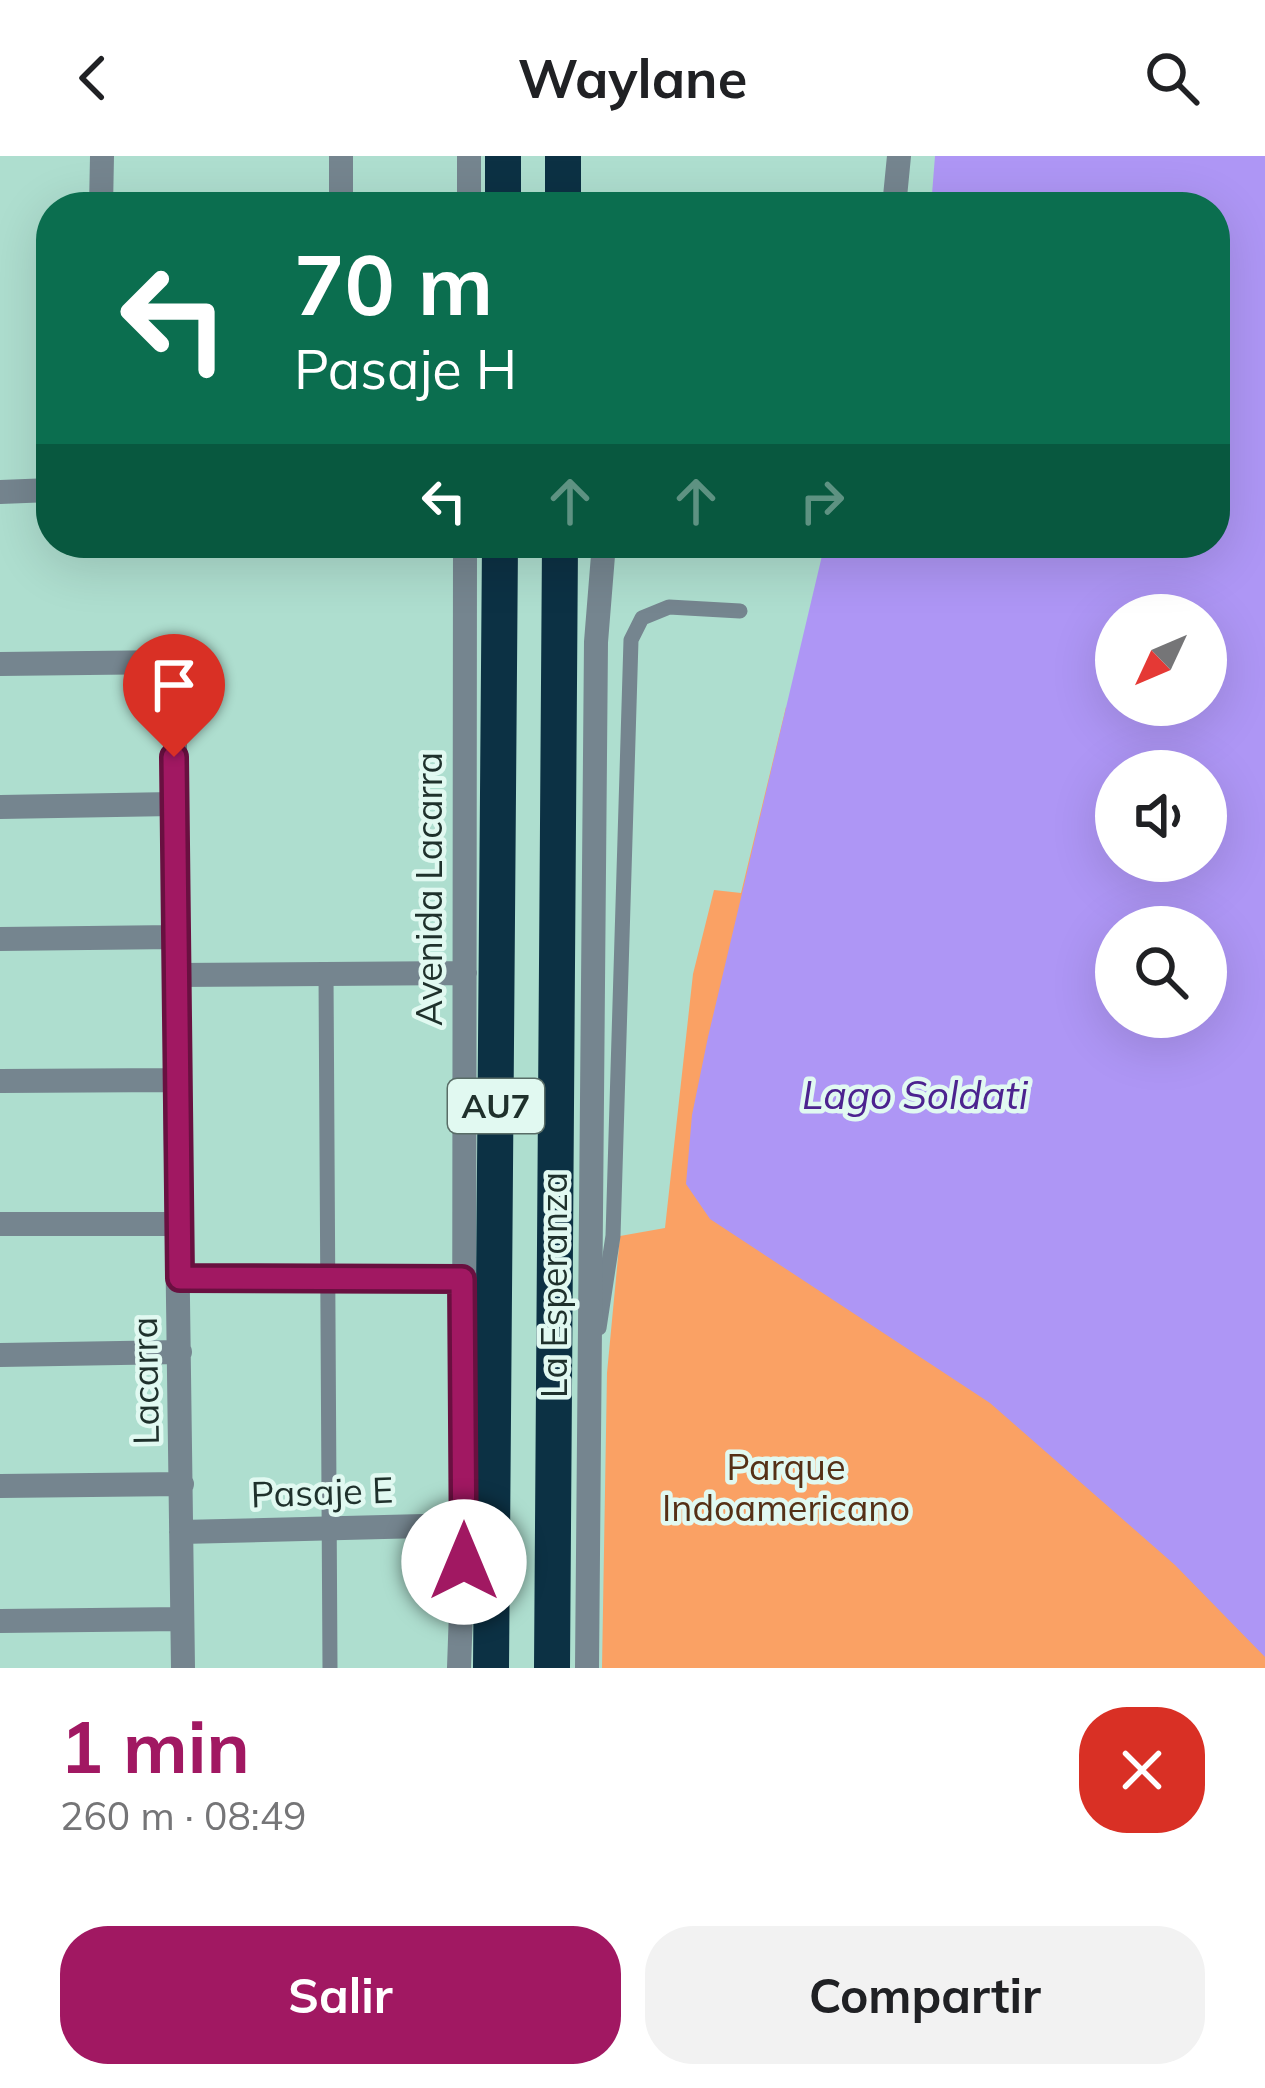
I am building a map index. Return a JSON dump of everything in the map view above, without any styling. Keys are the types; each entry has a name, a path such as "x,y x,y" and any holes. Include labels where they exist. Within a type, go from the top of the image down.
{"highway":[{"path":"503,156 503,192"},
{"path":"563,156 563,192"},
{"name":"AU7","path":"491,1668 500,558"},
{"name":"AU7","path":"552,1668 560,558"}],"street":[{"path":"101,192 102,156"},
{"path":"341,156 341,192"},
{"path":"469,156 469,192"},
{"path":"896,192 899,156"},
{"path":"0,492 36,491"},
{"name":"Avenida Lacarra","path":"459,1668 464,1525 465,558"},
{"name":"La Esperanza","path":"587,1668 596,641 603,558"},
{"name":"Lacarra","path":"0,664 175,662 183,1668"},
{"path":"0,807 173,804"},
{"path":"0,939 176,937"},
{"path":"175,975 465,973"},
{"path":"0,1081 175,1080"},
{"path":"0,1224 179,1223"},
{"path":"180,1278 462,1279"},
{"path":"0,1354 180,1352"},
{"path":"0,1486 182,1484"},
{"name":"Pasaje E","path":"181,1532 464,1525"},
{"path":"0,1621 182,1619"}],"lane":[{"path":"590,1390 613,1236 631,640 642,618 669,607 740,611"},
{"path":"326,974 330,1668"}],"green space":[{"name":"Parque Indoamericano","path":"786,707 1265,1323 1265,1668 602,1668 607,1373 620,1236 665,1228 693,974 714,890 741,893"}],"water":[{"name":"Lago Soldati","path":"935,156 1265,156 1265,1657 1175,1565 990,1403 710,1219 686,1184 692,1115 821,558 1230,558 1230,192 932,192"}],"route":[{"path":"174,757 180,1278 462,1279 464,1562"}]}
